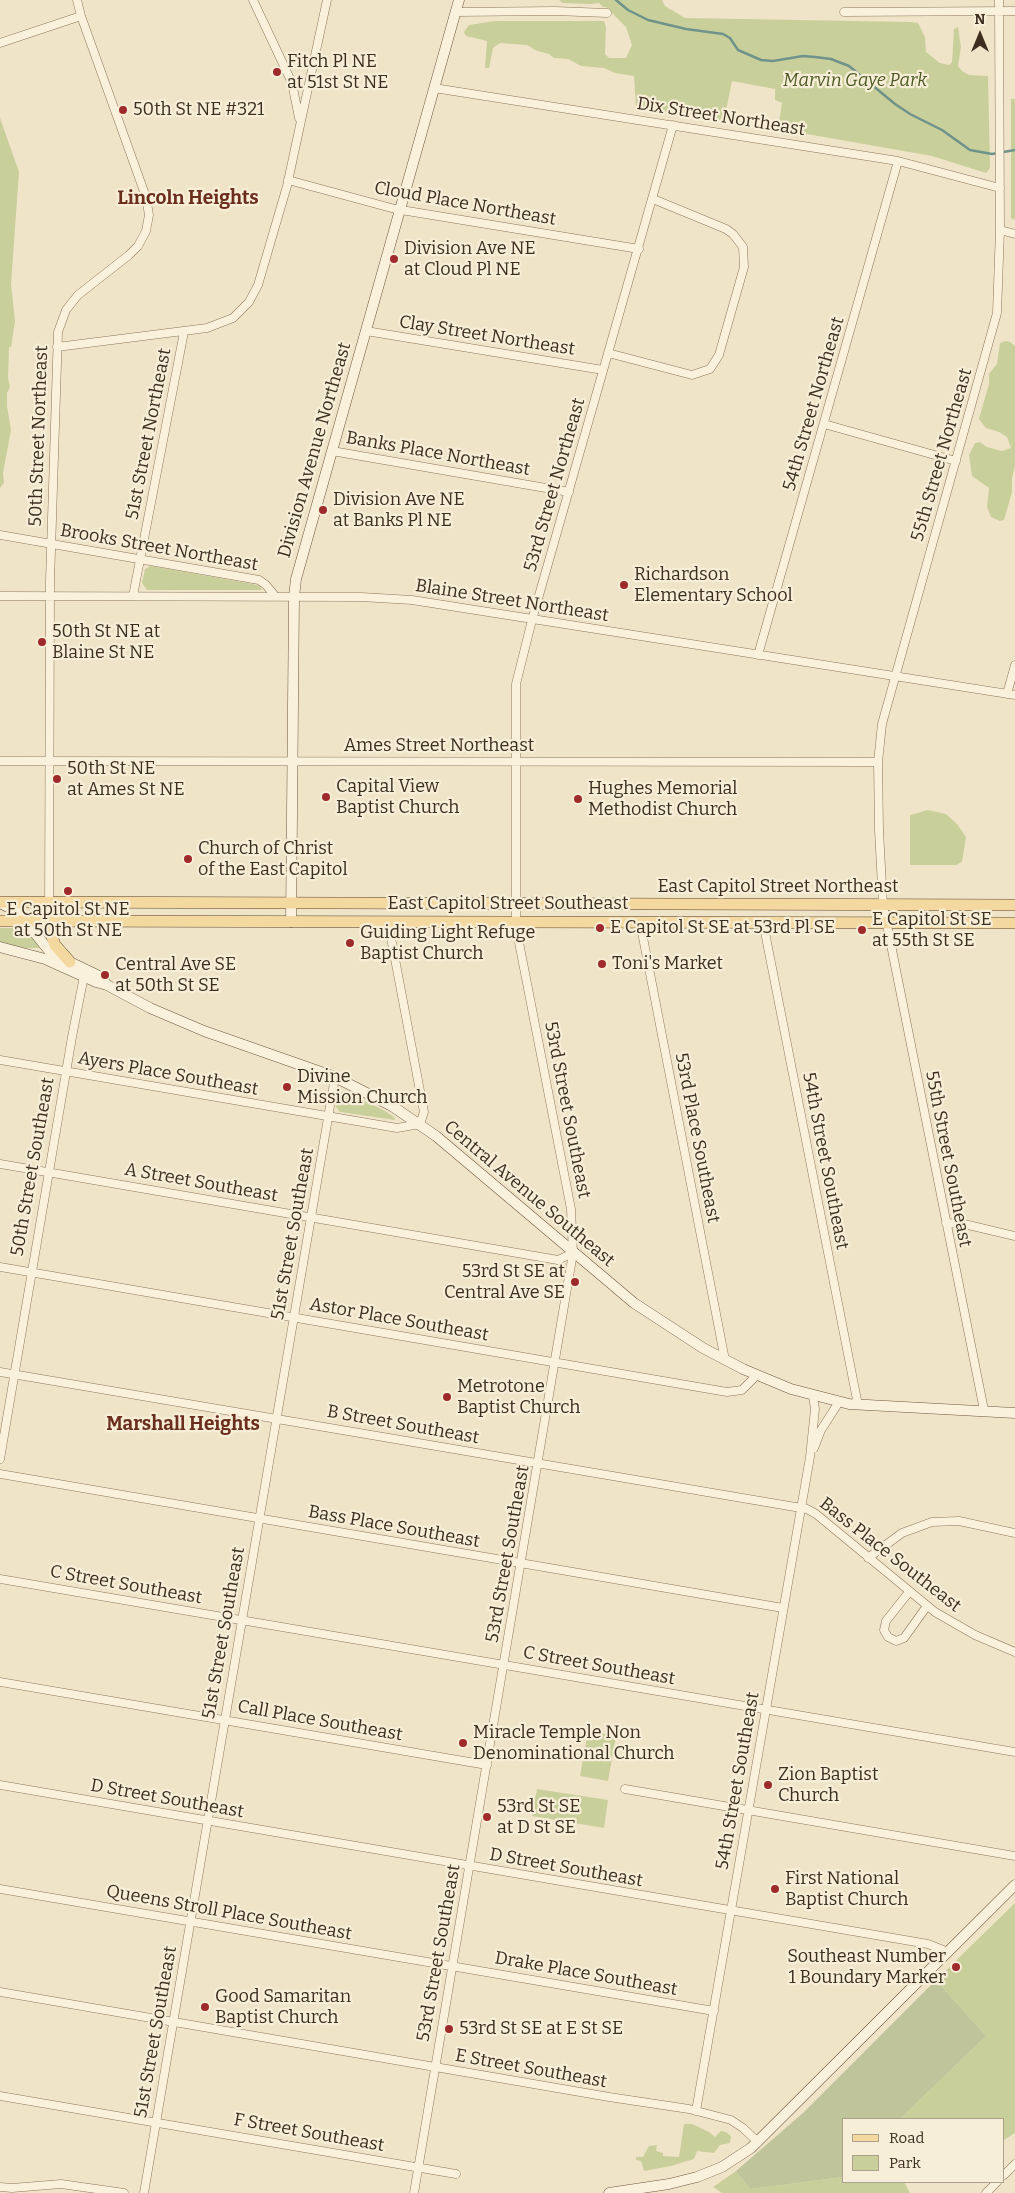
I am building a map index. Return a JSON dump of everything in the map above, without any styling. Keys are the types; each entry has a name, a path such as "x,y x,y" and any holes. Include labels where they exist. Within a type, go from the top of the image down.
{"main road":[{"name":"Division Avenue Northeast","path":"291,922 294,597 301,559 459,0"},
{"name":"East Capitol Street Northeast","path":"0,903 515,904 885,914 1015,905"},
{"path":"0,903 16,911 52,953 70,962 85,973"},
{"name":"East Capitol Street Southeast","path":"0,921 763,922 885,914 1015,923"},
{"path":"49,921 55,945 70,962"},
{"name":"Central Avenue Southeast","path":"0,948 45,959 85,973 150,1008 204,1031 335,1077 378,1098 420,1124 649,1314 725,1360 757,1375 812,1396 858,1405 1015,1413"},
{"path":"609,2193 697,2178 722,2167 755,2145 1015,1885"}],"street":[{"name":"50th Street Northeast","path":"49,921 50,544 57,347 60,324 71,303 82,290 136,248 146,231 149,214 146,197 81,16 78,0"},
{"path":"253,0 293,86 299,120 297,136"},
{"name":"51st Street Northeast","path":"133,596 184,332 207,328 225,322 240,312 249,302 258,286 288,180 327,0"},
{"name":"55th Street Northeast","path":"885,914 879,830 878,762 882,724 897,677 997,313 1000,230 999,0"},
{"path":"456,12 555,11 607,13"},
{"path":"844,12 1015,11"},
{"path":"0,43 81,16"},
{"name":"Dix Street Northeast","path":"434,88 898,160 1000,188"},
{"name":"53rd Street Northeast","path":"515,921 516,684 532,620 673,125"},
{"name":"54th Street Northeast","path":"758,655 898,160"},
{"name":"Cloud Place Northeast","path":"288,180 400,210 639,249"},
{"path":"608,353 692,375 700,374 710,369 719,355 744,267 743,247 734,234 726,229 653,199"},
{"path":"1000,230 1015,234"},
{"name":"Clay Street Northeast","path":"366,331 604,370"},
{"path":"57,347 184,332"},
{"path":"824,424 956,462"},
{"name":"Banks Place Northeast","path":"332,451 569,492"},
{"name":"Brooks Street Northeast","path":"0,536 259,580 276,597"},
{"name":"Blaine Street Northeast","path":"0,596 294,597 412,600 1011,694"},
{"path":"1011,694 1015,664"},
{"name":"Ames Street Northeast","path":"0,760 878,762"},
{"name":"55th Street Southeast","path":"885,914 984,1410"},
{"name":"53rd Street Southeast","path":"414,2193 574,1253 571,1209 515,921"},
{"path":"388,922 422,1099 424,1114 420,1124"},
{"name":"53rd Place Southeast","path":"640,922 725,1360"},
{"name":"54th Street Southeast","path":"763,922 858,1405"},
{"name":"50th Street Southeast","path":"0,1459 66,1072 85,973"},
{"name":"Ayers Place Southeast","path":"0,1060 397,1128 420,1124"},
{"name":"51st Street Southeast","path":"144,2193 335,1077"},
{"name":"A Street Southeast","path":"0,1164 558,1260 574,1253"},
{"path":"946,1223 964,1224 1015,1236"},
{"name":"Astor Place Southeast","path":"0,1268 730,1392 742,1390 757,1375"},
{"name":"B Street Southeast","path":"0,1372 801,1508"},
{"name":"54th Street Southeast","path":"696,2111 810,1457 815,1409 812,1396"},
{"name":"54th Street Southeast","path":"810,1457 822,1430 840,1402"},
{"name":"Bass Place Southeast","path":"0,1474 783,1608"},
{"name":"Bass Place Southeast","path":"801,1508 816,1514 927,1606 975,1635 1015,1652"},
{"path":"868,1558 902,1533 932,1522 960,1521 1015,1532"},
{"name":"C Street Southeast","path":"0,1579 1015,1752"},
{"path":"909,1592 886,1621 884,1630 888,1637 896,1640 904,1638 927,1606"},
{"name":"Call Place Southeast","path":"0,1682 487,1765"},
{"name":"D Street Southeast","path":"0,1785 730,1912 928,1944 948,1952"},
{"path":"625,1789 1015,1856"},
{"name":"Queens Stroll Place Southeast","path":"0,1889 453,1967"},
{"name":"Drake Place Southeast","path":"453,1967 714,2011"},
{"name":"E Street Southeast","path":"0,1992 696,2111 735,2122 755,2145"},
{"name":"F Street Southeast","path":"0,2096 456,2174"},
{"path":"1005,2174 1015,2164"},
{"path":"986,2193 996,2183"},
{"path":"0,2187 12,2188 61,2184 124,2193"}],"green space":[{"name":"Marvin Gaye Park","path":"559,0 662,0 665,6 685,18 918,23 925,37 926,52 940,63 949,65 952,62 954,29 958,27 961,47 958,66 969,75 988,76 990,168 986,173 932,156 778,129 782,103 775,100 775,89 732,81 724,121 636,107 634,76 615,73 604,68 581,66 568,59 554,58 527,45 500,43 493,48 489,68 485,68 487,41 466,36 464,32 469,25 495,21 604,21 606,27 605,54 609,58 626,58 632,45 626,27 606,7 599,3 563,3"},
{"path":"1011,99 1015,99 1015,220 1011,218"},
{"path":"0,118 19,172 11,284 15,321 11,347 9,347 8,378 10,387 7,393 11,430 3,473 4,483 0,488"},
{"path":"1006,341 1015,346 1015,466 1012,478 1012,492 1004,520 1000,521 991,517 987,507 989,488 972,476 969,455 975,443 980,442 987,447 1002,451 1011,448 1007,437 986,428 979,419 989,384 989,374 997,364 1000,343"},
{"path":"151,566 253,584 260,586 262,590 147,590 142,583 145,569"},
{"path":"928,810 946,814 957,824 966,837 962,862 956,865 910,865 910,815"},
{"path":"0,928 26,928 40,948 22,948 0,944"},
{"path":"345,1091 385,1111 394,1117 395,1120 340,1112 336,1107 338,1095"},
{"path":"588,1731 616,1736 608,1781 580,1776"},
{"path":"537,1789 608,1800 604,1828 532,1816"},
{"path":"1015,1903 1015,2133 1005,2139 1005,2118 901,2118 986,2036 936,1980"},
{"path":"936,1980 986,2036 901,2118 842,2118 842,2177 750,2189 736,2171 803,2113"},
{"path":"684,2124 692,2124 715,2137 721,2131 726,2132 731,2136 730,2143 720,2145 714,2153 697,2151 694,2159 644,2171 641,2161 636,2160 636,2157 643,2157 649,2146 657,2145 656,2151 663,2153 663,2156 679,2157"},
{"path":"736,2171 750,2189 842,2177 842,2183 905,2183 910,2193 722,2193 713,2187"}],"waterway":[{"path":"616,0 628,10 648,20 686,29 723,34 730,38 738,50 761,60 773,61 803,56 831,59 849,66 895,104 942,130 970,150 992,154 1015,150"}],"place":[{"name":"Fitch Pl NE at 51st St NE","path":"277,72"},
{"name":"50th St NE #321","path":"123,110"},
{"name":"Division Ave NE at Cloud Pl NE","path":"394,259"},
{"name":"Division Ave NE at Banks Pl NE","path":"323,510"},
{"name":"Richardson Elementary School","path":"624,585"},
{"name":"50th St NE at Blaine St NE","path":"42,642"},
{"name":"50th St NE at Ames St NE","path":"57,779"},
{"name":"Capital View Baptist Church","path":"326,797"},
{"name":"Hughes Memorial Methodist Church","path":"578,799"},
{"name":"Church of Christ of the East Capitol","path":"188,859"},
{"name":"E Capitol St NE at 50th St NE","path":"68,891"},
{"name":"E Capitol St SE at 53rd Pl SE","path":"600,928"},
{"name":"E Capitol St SE at 55th St SE","path":"862,930"},
{"name":"Guiding Light Refuge Baptist Church","path":"350,943"},
{"name":"Toni's Market","path":"602,964"},
{"name":"Central Ave SE at 50th St SE","path":"105,975"},
{"name":"Divine Mission Church","path":"287,1087"},
{"name":"53rd St SE at Central Ave SE","path":"575,1282"},
{"name":"Metrotone Baptist Church","path":"447,1397"},
{"name":"Miracle Temple Non Denominational Church","path":"463,1743"},
{"name":"Zion Baptist Church","path":"768,1785"},
{"name":"53rd St SE at D St SE","path":"487,1817"},
{"name":"First National Baptist Church","path":"775,1889"},
{"name":"Southeast Number 1 Boundary Marker","path":"956,1967"},
{"name":"Good Samaritan Baptist Church","path":"205,2007"},
{"name":"53rd St SE at E St SE","path":"449,2029"}],"district":[{"name":"Lincoln Heights","path":"188,199"},
{"name":"Marshall Heights","path":"183,1425"}]}
